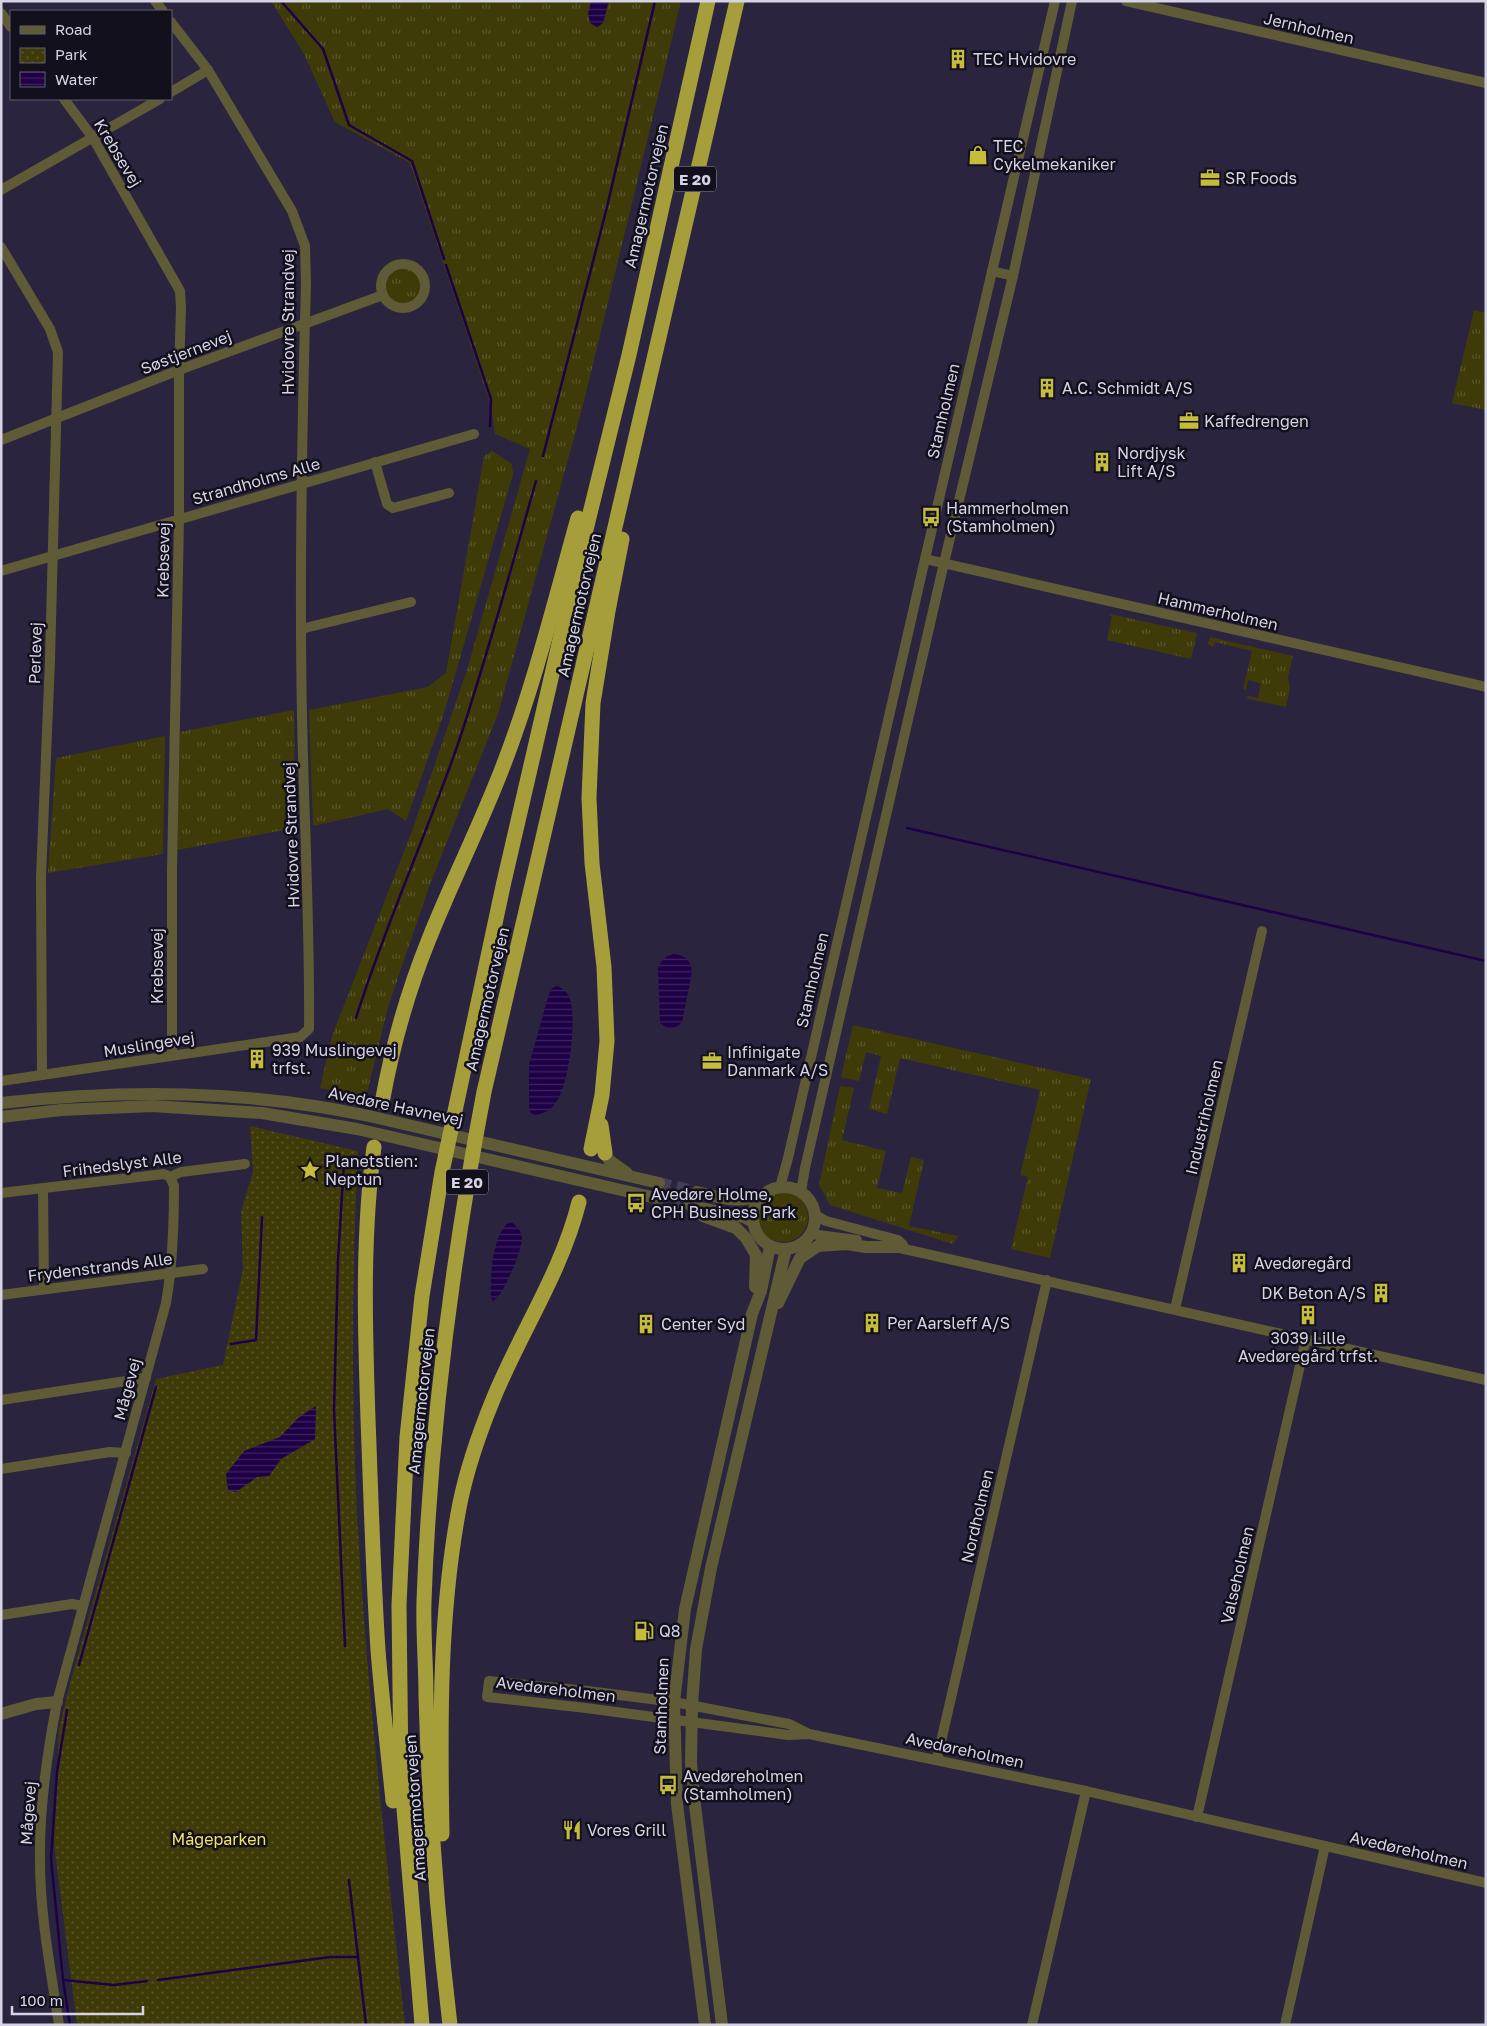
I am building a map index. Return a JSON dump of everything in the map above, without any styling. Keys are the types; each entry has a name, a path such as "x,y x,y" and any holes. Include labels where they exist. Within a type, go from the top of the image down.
{"highway":[{"name":"Amagermotorvejen","path":"422,2025 400,1773 399,1606 407,1437 422,1296 442,1172 503,886 576,566 629,355 708,1"},
{"name":"Amagermotorvejen","path":"450,2025 428,1767 424,1604 434,1436 449,1298 468,1175 484,1092 737,1"},
{"path":"382,1103 405,1009 428,941 473,840 505,761 540,660 593,466 629,355"},
{"path":"596,1152 607,1041 604,967 592,863 589,798 593,703 608,611 641,446 655,358"},
{"path":"377,1138 370,1174 366,1258 366,1359 371,1521 378,1651 396,1836 414,1950"},
{"path":"446,1986 442,1721 445,1621 456,1530 470,1469 492,1402 564,1253 580,1202"}],"street":[{"name":"Stamholmen","path":"780,1187 786,1169 1055,1"},
{"path":"801,1192 811,1139 872,871 1013,276 1072,1"},
{"name":"Jernholmen","path":"1126,1 1486,84"},
{"path":"1,13 10,26"},
{"name":"Hvidovre Strandvej","path":"172,23 208,70 288,204 300,229 306,259 301,629 309,986 308,1029 300,1036"},
{"path":"172,91 208,70"},
{"name":"Krebsevej","path":"65,100 93,138 180,291 172,1055"},
{"path":"1,190 158,100"},
{"name":"Perlevej","path":"1,246 56,341 58,352 54,556 41,877 42,1075"},
{"path":"406,264 413,266 422,276 425,290 418,302 412,306 406,308 392,306 383,295 381,282 383,276 393,266 406,264"},
{"path":"992,272 1013,276"},
{"name":"Søstjernevej","path":"1,440 179,370 383,295"},
{"name":"Strandholms Alle","path":"1,571 474,434"},
{"path":"375,462 387,504 393,508 449,493"},
{"path":"925,559 944,563"},
{"name":"Hammerholmen","path":"944,563 1486,687"},
{"path":"301,629 411,602"},
{"path":"855,867 872,871"},
{"name":"Industriholmen","path":"1175,1309 1262,931"},
{"name":"Muslingevej","path":"1,1082 300,1036"},
{"name":"Avedøre Havnevej","path":"1,1103 69,1096 163,1093 265,1098 379,1118 415,1134 475,1156 506,1156 584,1165 659,1183"},
{"path":"377,1138 382,1103"},
{"name":"Avedøre Havnevej","path":"1,1117 90,1108 162,1106 262,1113 377,1138 415,1134 506,1156 584,1181 656,1198"},
{"path":"580,1202 584,1181 584,1165 596,1152 634,1177"},
{"name":"Frihedslyst Alle","path":"1,1193 164,1174 170,1177 181,1172 245,1164"},
{"name":"Mågevej","path":"59,2025 43,1910 40,1862 41,1812 46,1761 57,1702 164,1310 171,1273 174,1186 170,1177"},
{"path":"697,1192 732,1200 745,1200 761,1196 770,1190 780,1187 791,1187 801,1192 812,1204 815,1215 811,1234 798,1246 786,1249 770,1246 760,1239 752,1222 755,1206 761,1196"},
{"path":"43,1188 44,1290"},
{"path":"752,1222 744,1218 690,1206 703,1216 736,1228 746,1238 756,1255 757,1267 752,1314"},
{"path":"815,1215 826,1220 898,1240 903,1248"},
{"path":"811,1234 903,1248 1486,1380"},
{"path":"769,1321 800,1258 818,1246 847,1244 866,1247 903,1248"},
{"name":"Stamholmen","path":"705,2025 677,1804 673,1719 678,1654 685,1609 752,1314 761,1291 770,1246"},
{"name":"Stamholmen","path":"722,2025 695,1806 691,1763 692,1705 702,1613 786,1249"},
{"name":"Frydenstrands Alle","path":"1,1295 204,1269"},
{"name":"Nordholmen","path":"937,1760 1047,1280"},
{"name":"Valseholmen","path":"1197,1817 1306,1339"},
{"path":"1,1400 146,1378"},
{"path":"1,1469 110,1452 126,1453"},
{"path":"1,1615 72,1604 83,1606"},
{"name":"Avedøreholmen","path":"809,1734 789,1724 674,1702 489,1681 487,1697 788,1735 809,1734 1086,1791 1486,1883"},
{"path":"1,1714 36,1704 57,1702"},
{"path":"1032,2025 1086,1791"},
{"name":"Avedøreholmen","path":"1285,2025 1325,1846"}],"green space":[{"path":"271,1 681,1 583,405 498,714 429,887 388,1007 366,1097 320,1088 332,1036 412,831 467,670 530,449 495,434 491,406 410,163 335,122 304,54"},
{"path":"403,269 410,270 416,274 420,280 420,294 416,300 410,304 403,305 396,304 390,300 386,294 385,287 386,280 390,274 396,270"},
{"path":"1474,310 1486,313 1486,410 1452,403"},
{"path":"492,451 512,464 513,474 445,710 406,821 388,809 313,826 309,710 428,687 446,673 484,456"},
{"path":"1110,614 1197,633 1191,659 1107,640 1112,616"},
{"path":"1210,637 1293,656 1288,677 1290,688 1286,707 1245,698 1248,696 1258,698 1261,684 1248,680 1246,690 1243,689 1252,651 1215,642 1213,647 1208,644"},
{"path":"294,710 295,828 177,850 180,732"},
{"path":"165,736 163,854 48,873 56,758"},
{"path":"853,1025 1091,1079 1050,1258 1011,1249 1028,1177 1020,1175 1040,1090 900,1058 887,1114 869,1109 881,1056 866,1052 859,1081 841,1077"},
{"path":"840,1086 854,1088 842,1140 886,1151 877,1188 902,1193 911,1157 924,1160 909,1226 958,1236 953,1244 830,1205 819,1185"},
{"name":"Mågeparken","path":"250,1126 358,1151 354,1241 353,1332 357,1512 371,1704 405,2025 77,2025 54,1844 59,1729 71,1680 156,1379 223,1365 243,1269 241,1211 253,1172"},
{"path":"778,1192 788,1192 801,1199 808,1212 808,1222 801,1235 788,1242 778,1242 769,1238 762,1231 758,1222 758,1212 762,1203 769,1196"}],"water":[{"path":"591,1 609,1 603,23 597,27 590,23 588,14"},
{"path":"673,954 687,959 692,972 682,1022 677,1027 671,1028 660,1023 658,969 664,959"},
{"path":"558,986 569,996 572,1006 573,1020 568,1069 559,1097 554,1105 545,1112 534,1115 530,1112 529,1108 529,1065 548,997 552,988"},
{"path":"510,1222 520,1231 522,1236 521,1243 516,1262 506,1283 493,1301 491,1290 493,1257 499,1235"},
{"path":"316,1406 315,1439 281,1459 269,1476 257,1477 236,1492 228,1490 226,1474 244,1451 280,1437 298,1418"}],"waterway":[{"path":"281,1 323,49 349,125 412,161 444,259"},
{"path":"543,456 607,207 655,1"},
{"path":"446,265 491,399 490,426"},
{"path":"356,1018 367,983 458,744 489,646 536,481"},
{"path":"907,828 1486,961"},
{"path":"344,1162 338,1260 334,1410 345,1646"},
{"path":"231,1344 256,1340 262,1217"},
{"path":"79,1665 156,1387"},
{"path":"67,1710 57,1772 51,1859 63,1980 114,1985 147,1981"},
{"path":"349,1880 366,2025"},
{"path":"158,1980 330,1957 357,1957"},
{"path":"63,1980 70,2025"}],"tunnel":[{"path":"659,1183 697,1192"},
{"path":"656,1198 690,1205"}],"place":[{"name":"TEC Hvidovre","path":"958,59"},
{"name":"TEC Cykelmekaniker","path":"978,155"},
{"name":"SR Foods","path":"1210,178"},
{"name":"A.C. Schmidt A/S","path":"1047,388"},
{"name":"Kaffedrengen","path":"1189,421"},
{"name":"Nordjysk Lift A/S","path":"1102,462"},
{"name":"Hammerholmen (Stamholmen)","path":"931,517"},
{"name":"939 Muslingevej trfst.","path":"257,1059"},
{"name":"Infinigate Danmark A/S","path":"712,1061"},
{"name":"Planetstien: Neptun","path":"310,1170"},
{"name":"Avedøre Holme, CPH Business Park","path":"636,1203"},
{"name":"Avedøregård","path":"1239,1263"},
{"name":"DK Beton A/S","path":"1381,1293"},
{"name":"3039 Lille Avedøregård trfst.","path":"1308,1315"},
{"name":"Per Aarsleff A/S","path":"872,1323"},
{"name":"Center Syd","path":"646,1324"},
{"name":"Q8","path":"644,1631"},
{"name":"Avedøreholmen (Stamholmen)","path":"668,1785"},
{"name":"Vores Grill","path":"572,1830"}]}
